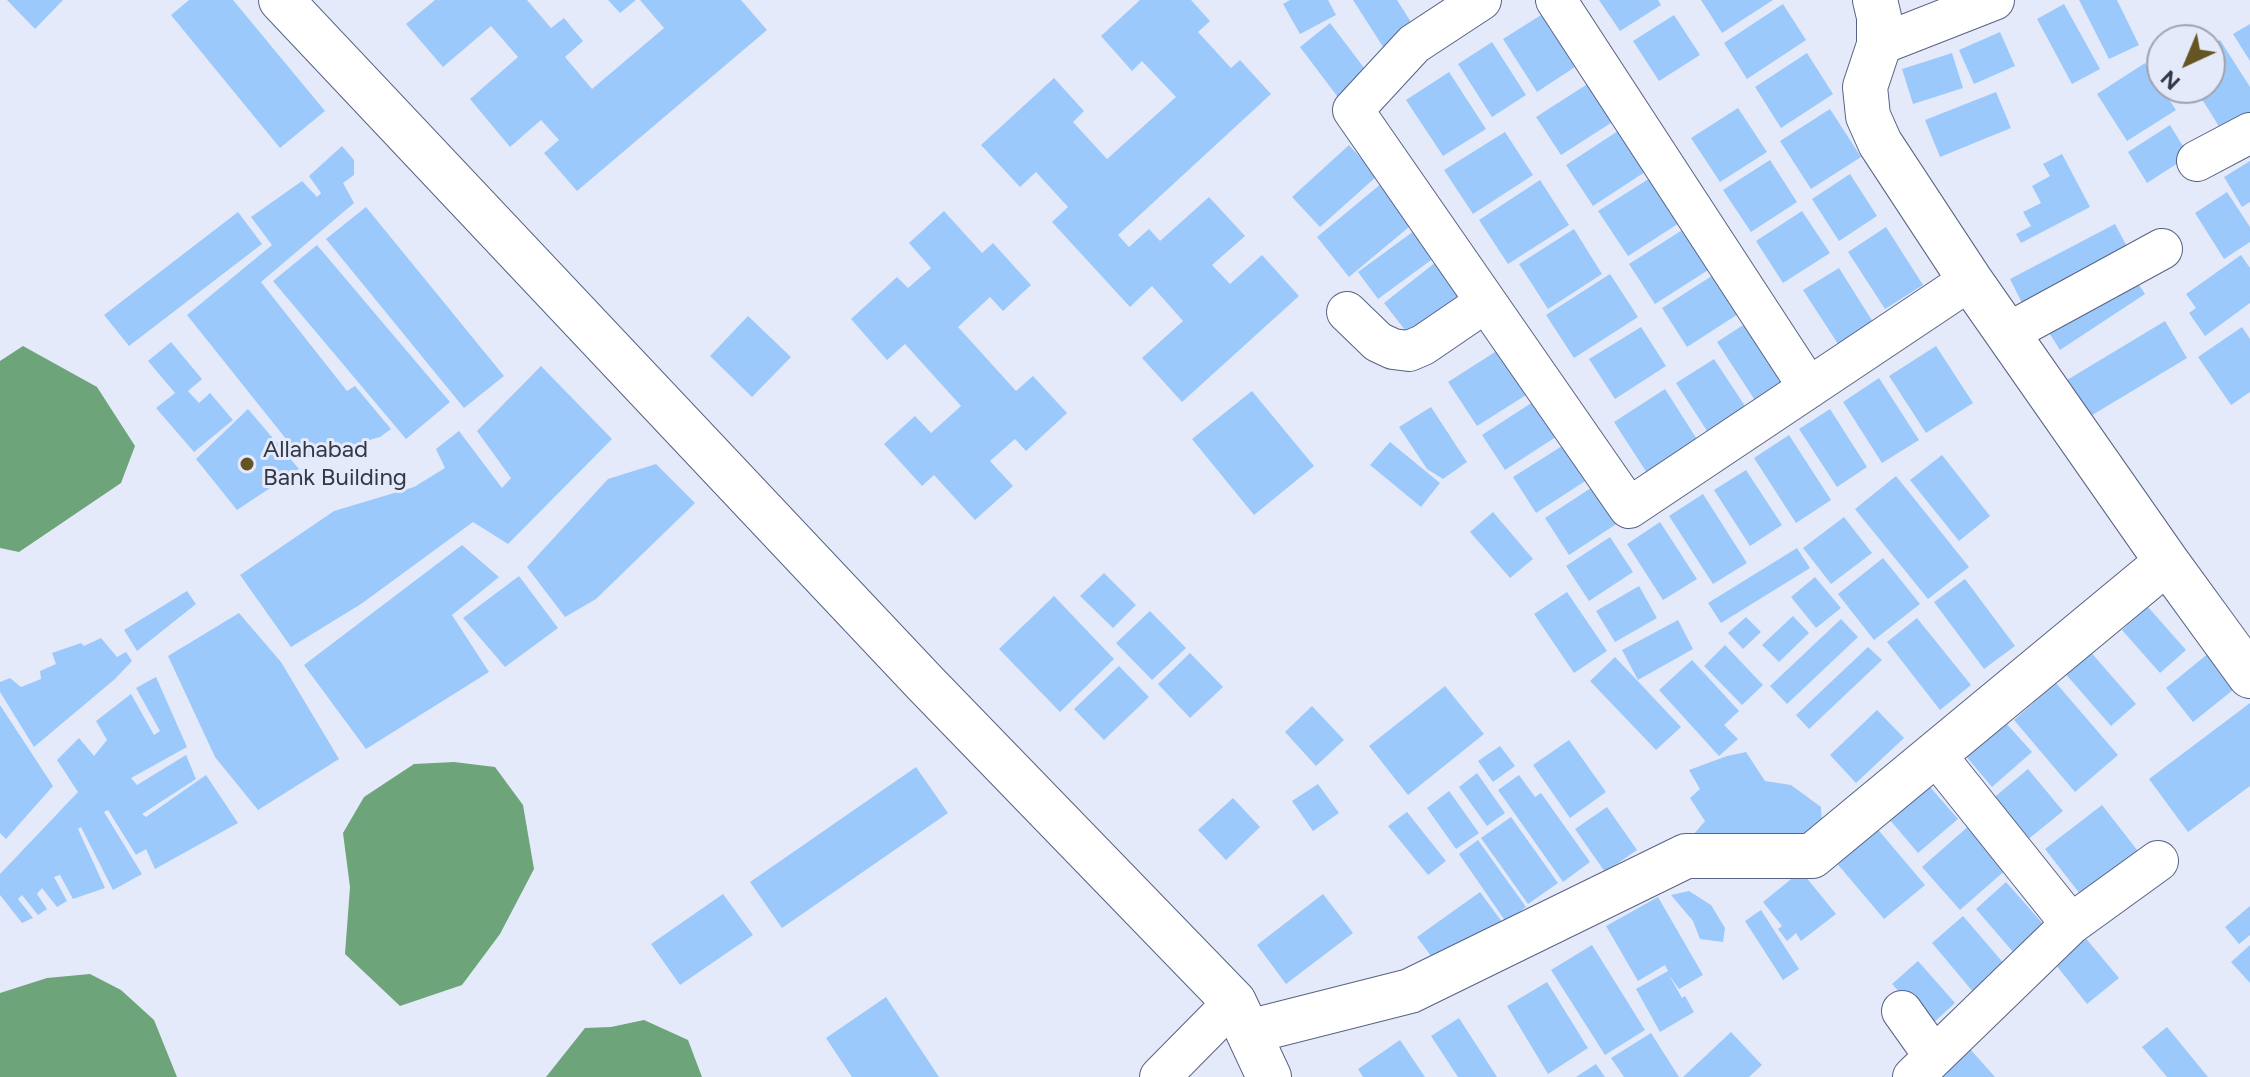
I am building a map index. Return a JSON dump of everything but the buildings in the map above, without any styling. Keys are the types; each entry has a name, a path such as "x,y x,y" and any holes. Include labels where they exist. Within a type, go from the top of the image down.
{"street":[{"path":"281,0 1241,1017 1269,1077"},
{"path":"1481,0 1414,44 1353,110 1629,508 1970,280"},
{"path":"1556,0 1809,388"},
{"path":"1875,0 1879,17 1879,45 1865,87 1868,116 1880,143 1970,280 2250,676"},
{"path":"1879,45 1994,0"},
{"path":"2197,161 2250,133"},
{"path":"2008,333 2162,249"},
{"path":"1347,312 1378,342 1393,349 1409,351 1423,345 1486,302"},
{"path":"1160,1077 1241,1017 1410,991 1686,856 1812,856 2167,562"},
{"path":"1935,754 2071,924"},
{"path":"1902,1011 1924,1066 2071,924 2158,861"}],"shaded area":[{"path":"23,346 97,387 135,446 121,483 19,552 0,548 0,361"},
{"path":"454,762 495,767 523,805 534,869 500,934 462,985 400,1006 345,954 350,887 343,833 364,797 414,764"},
{"path":"90,974 121,990 154,1020 177,1077 0,1077 0,993 47,978"},
{"path":"644,1020 688,1040 702,1077 546,1077 585,1028 611,1027"}],"place":[{"name":"Allahabad Bank Building","path":"247,464"}]}
